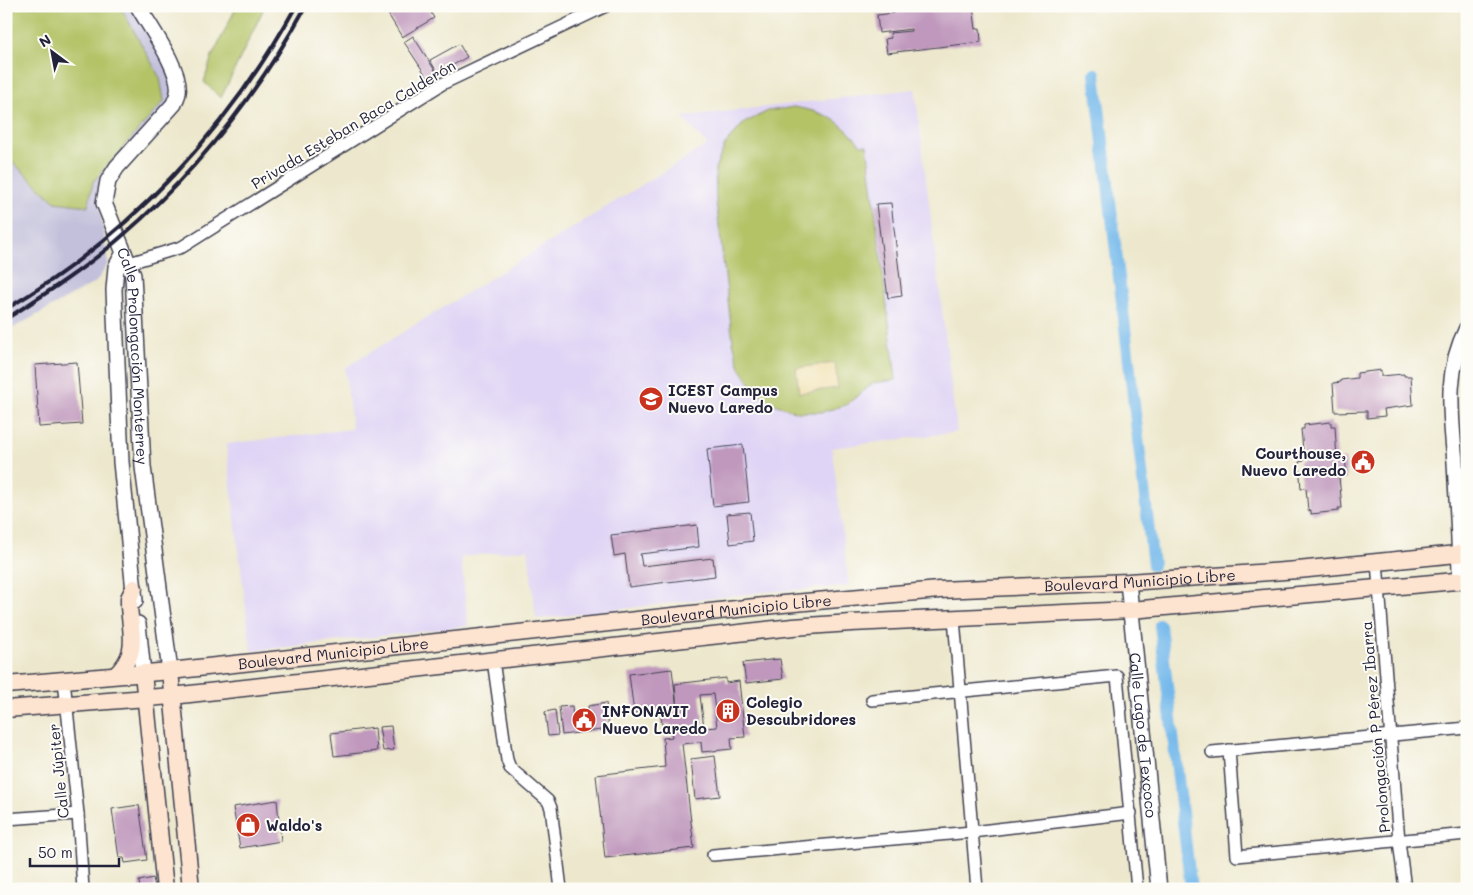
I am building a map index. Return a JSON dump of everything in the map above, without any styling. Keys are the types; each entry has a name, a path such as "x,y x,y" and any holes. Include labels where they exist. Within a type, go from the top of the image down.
{"main road":[{"name":"Boulevard Municipio Libre","path":"6,685 170,671 783,604 939,590 1128,582 1463,553"},
{"name":"Boulevard Municipio Libre","path":"6,709 172,696 851,622 1131,610 1463,580"},
{"path":"116,675 128,664 131,656 129,598 134,588"},
{"path":"850,599 851,622"},
{"path":"557,628 560,653"},
{"path":"404,645 406,670"},
{"name":"Calle Prolongación Monterrey","path":"170,671 191,889"},
{"name":"Calle Prolongación Monterrey","path":"143,673 165,889"}],"street":[{"path":"123,261 104,203 108,181 116,167 174,104 178,92 178,80 172,67 138,6"},
{"name":"Privada Esteban Baca Calderón","path":"123,261 182,247 442,84 606,6"},
{"name":"Calle Prolongación Monterrey","path":"123,261 114,290 118,414 124,500 143,673"},
{"name":"Calle Prolongación Monterrey","path":"123,261 134,289 143,467 170,671"},
{"path":"1463,580 1463,553 1451,429 1450,383 1455,358 1467,328"},
{"name":"Prolongación P Pérez Ibarra","path":"1376,562 1399,841 1406,889"},
{"name":"Calle Lago de Texcoco","path":"1128,582 1159,889"},
{"path":"954,619 977,889"},
{"path":"493,660 507,760 510,768 548,801 551,808 561,889"},
{"path":"872,700 1117,676 1137,889"},
{"name":"Calle Júpiter","path":"64,680 78,814 83,889"},
{"path":"1212,752 1467,728"},
{"path":"1229,750 1237,856 1467,834"},
{"path":"713,855 972,832 1131,813"},
{"path":"6,819 78,814"}],"shaded area":[{"path":"6,6 133,6 182,92 99,201 108,264 96,282 6,332"},
{"name":"ICEST Campus Nuevo Laredo","path":"915,89 957,432 832,448 849,586 762,592 536,619 528,549 461,557 468,626 251,651 226,444 352,429 345,368 707,145 682,117"}],"green space":[{"path":"6,6 120,6 160,78 164,101 93,182 88,206 55,202 6,156"},
{"path":"237,6 265,6 221,98 204,82 212,56"},
{"path":"794,107 816,112 832,119 846,129 861,145 867,145 896,380 873,383 846,405 822,412 797,412 774,404 754,389 740,368 733,342 716,201 715,168 726,143 744,123 768,111"}],"sand":[{"path":"835,363 838,388 799,393 796,368"}],"building":[{"path":"390,6 427,6 434,18 402,37 385,9"},
{"path":"893,6 973,6 976,29 980,28 981,42 887,53 885,39 891,38 890,33 911,31 911,29 879,33 877,15 894,13"},
{"path":"413,36 436,72 427,77 404,42"},
{"path":"459,44 467,57 438,74 430,60"},
{"path":"891,203 902,296 888,298 876,204"},
{"path":"77,362 82,424 39,427 35,365"},
{"path":"1381,370 1381,376 1404,374 1404,376 1411,376 1413,405 1384,409 1385,416 1367,418 1367,411 1335,412 1333,383 1357,378 1357,373"},
{"path":"1331,422 1331,426 1335,426 1337,460 1345,459 1347,476 1339,477 1342,508 1338,508 1339,511 1311,514 1311,510 1308,511 1306,488 1301,489 1299,462 1304,461 1301,429 1304,429 1304,425"},
{"path":"743,445 749,502 713,506 707,449"},
{"path":"750,512 753,541 730,544 727,514"},
{"path":"697,525 699,547 640,554 642,566 713,558 715,576 629,587 625,554 614,556 611,535"},
{"path":"780,659 783,679 746,683 743,663"},
{"path":"672,669 677,709 675,684 726,678 726,683 739,681 745,737 731,738 732,749 702,752 701,742 682,744 694,848 605,858 596,775 665,767 663,738 672,737 670,724 662,725 660,710 634,713 629,674","holes":["713,694 717,727 704,728 700,695"]},
{"name":"INFONAVIT Nuevo Laredo","path":"606,703 609,729 562,735 559,707 572,706 573,719 589,717 588,706"},
{"path":"555,710 558,735 548,736 545,712"},
{"path":"391,726 394,750 383,751 379,727"},
{"path":"375,728 377,751 334,756 331,733"},
{"path":"715,756 720,796 695,799 691,759"},
{"path":"277,800 281,841 240,848 233,807"},
{"path":"139,805 147,860 125,863 124,858 119,858 112,809"},
{"path":"153,878 155,887 140,889 139,881"}],"waterway":[{"path":"1095,74 1153,565"},
{"path":"1160,625 1191,889"}],"railway":[{"path":"6,309 94,249 172,177 239,96 269,52 296,6"},
{"path":"6,319 94,259 149,212 175,186 224,130 268,70 306,6"}],"place":[{"name":"ICEST Campus Nuevo Laredo","path":"651,399"},
{"name":"Courthouse, Nuevo Laredo","path":"1363,462"},
{"name":"Colegio Descubridores","path":"728,711"},
{"name":"INFONAVIT Nuevo Laredo","path":"584,720"},
{"name":"Waldo's","path":"248,825"}]}
